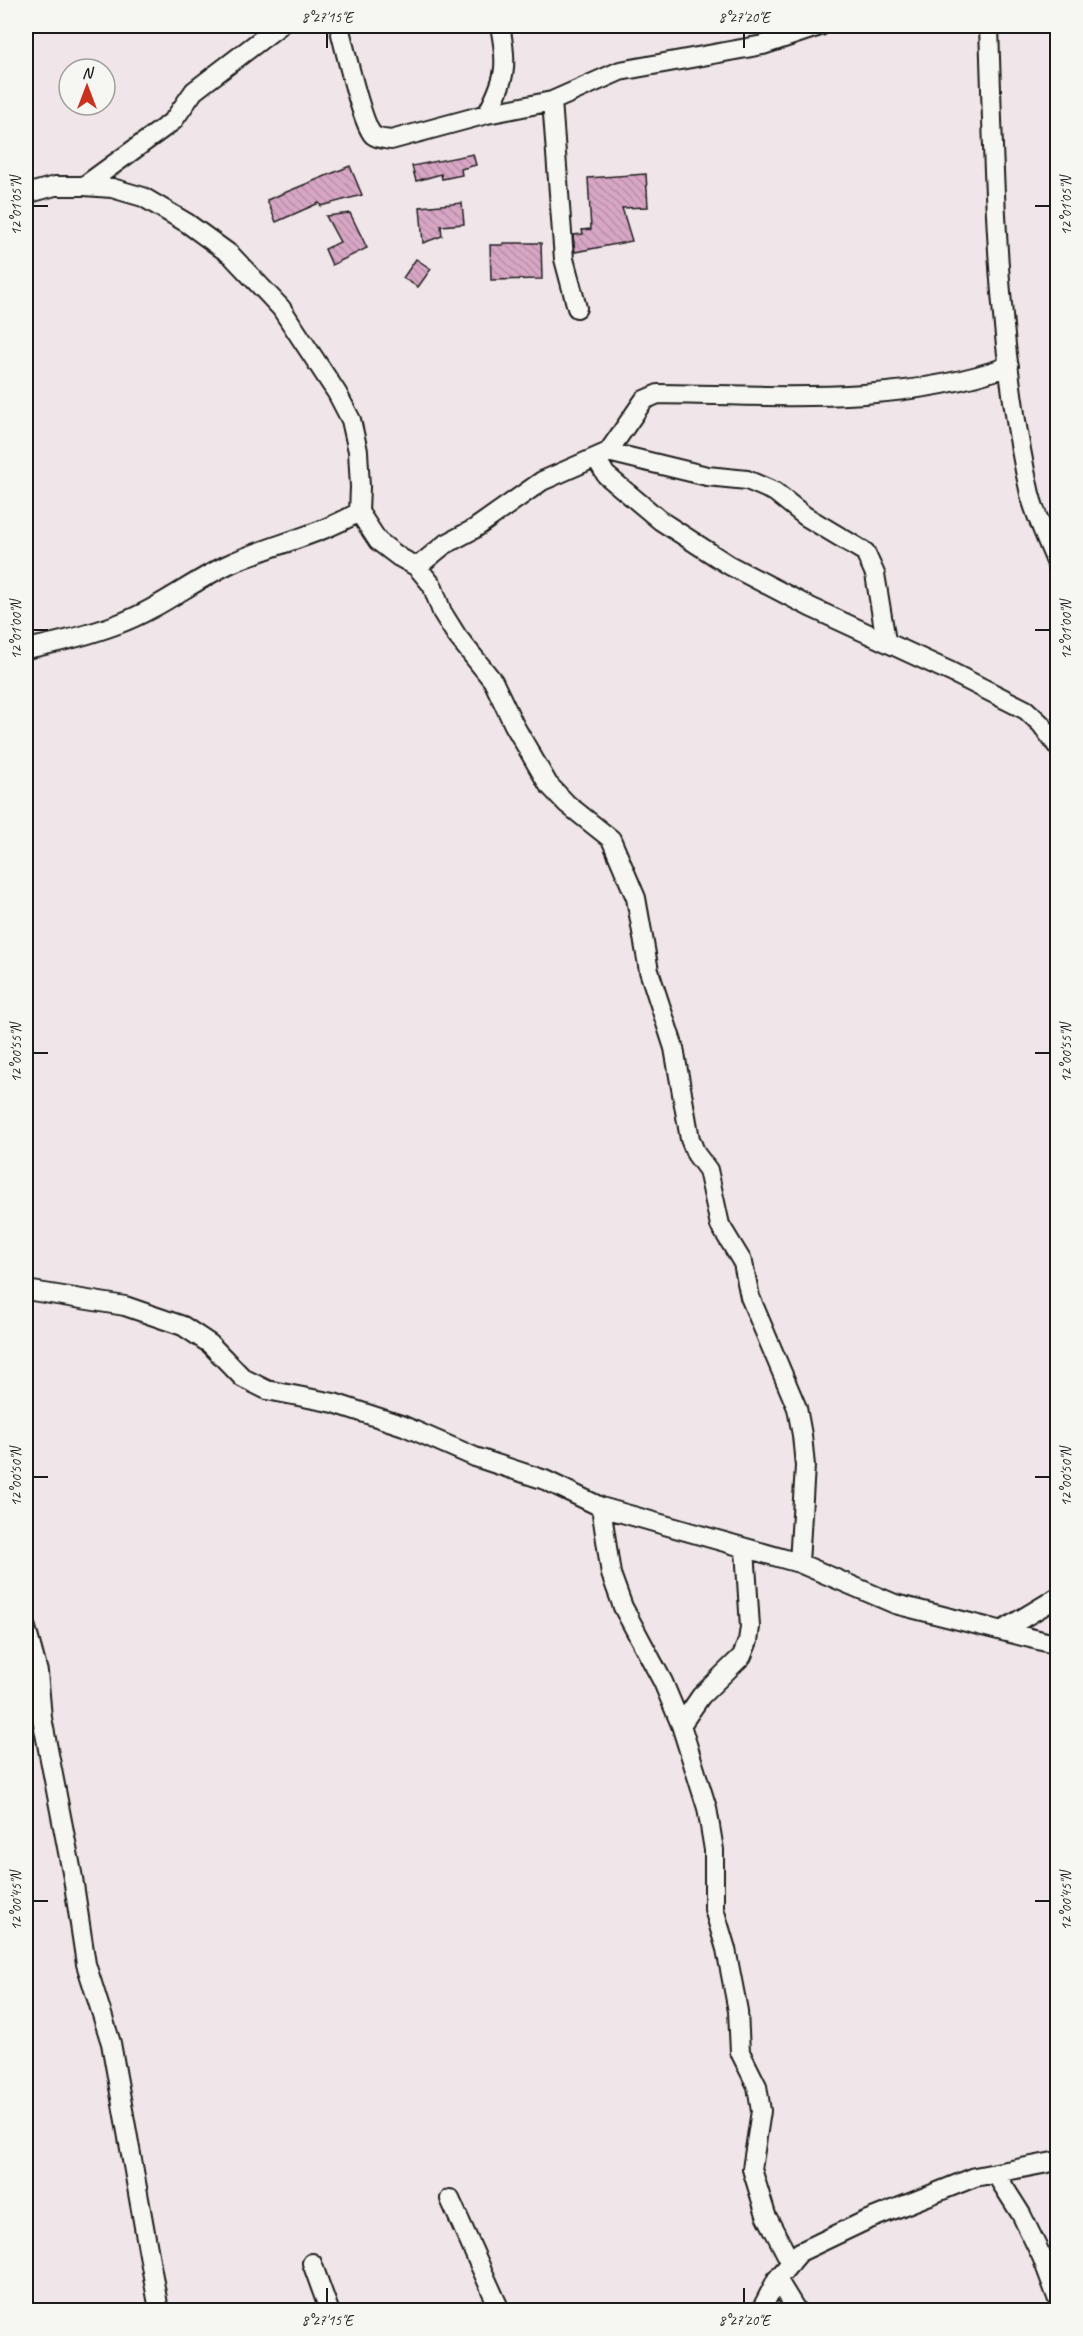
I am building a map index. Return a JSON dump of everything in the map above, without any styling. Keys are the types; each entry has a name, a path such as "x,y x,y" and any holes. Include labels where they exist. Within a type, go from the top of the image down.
{"street":[{"path":"84,186 173,121 194,91 279,26"},
{"path":"339,26 360,103 371,133 375,137 391,140 488,114 552,101 620,71 762,45 820,26"},
{"path":"488,114 501,89 506,67 500,26"},
{"path":"989,26 1000,267 1009,366 1031,496 1057,565"},
{"path":"552,101 564,259 577,308"},
{"path":"26,194 55,186 84,186 111,188 143,197 187,223 231,255 281,308 337,393 351,420 358,451 359,512 378,540 399,557 417,567 432,585 442,612 457,636 493,681 514,725 548,784 567,804 612,839 636,898 649,971 674,1048 690,1139 696,1154 708,1170 720,1225 743,1263 750,1297 797,1408 806,1466 800,1563"},
{"path":"417,567 444,545 474,529 542,481 602,455 644,400 658,394 846,395 944,383 984,375 1009,366"},
{"path":"602,455 606,475 661,521 729,565 810,607 886,641 1026,710 1041,724 1058,747"},
{"path":"602,455 707,476 747,480 775,492 805,516 865,552 874,574 886,641"},
{"path":"26,649 119,624 175,596 226,566 291,539 340,523 359,512"},
{"path":"26,1290 125,1306 183,1326 210,1344 243,1377 267,1390 334,1402 404,1426 475,1457 545,1480 601,1507 800,1563 895,1604 1058,1645"},
{"path":"601,1507 612,1574 623,1607 663,1682 681,1725 707,1808 714,1850 714,1909 726,1949 736,2001 740,2052 756,2086 761,2111 752,2169 766,2216 791,2263"},
{"path":"681,1725 701,1696 741,1656 747,1641 750,1627 745,1549"},
{"path":"1003,1630 1058,1596"},
{"path":"26,1628 38,1672 42,1718 73,1878 86,1964 111,2043 159,2310"},
{"path":"761,2310 777,2279 800,2252 865,2221 975,2177 1058,2161"},
{"path":"995,2173 1021,2214 1042,2257 1058,2300"},
{"path":"450,2199 500,2310"},
{"path":"312,2263 329,2310"},
{"path":"777,2279 796,2310"}],"building":[{"path":"473,154 476,165 461,169 462,175 442,179 441,174 416,181 412,166"},
{"path":"350,166 362,195 321,206 319,203 276,222 267,200"},
{"path":"646,174 648,207 622,208 632,241 575,252 573,235 583,234 582,230 591,229 588,178"},
{"path":"462,203 464,224 441,226 442,236 423,243 420,207"},
{"path":"350,213 367,248 332,265 325,249 340,242 326,216"},
{"path":"503,243 541,243 542,279 491,280 490,245 503,245"},
{"path":"416,259 431,269 418,287 403,278"}]}
